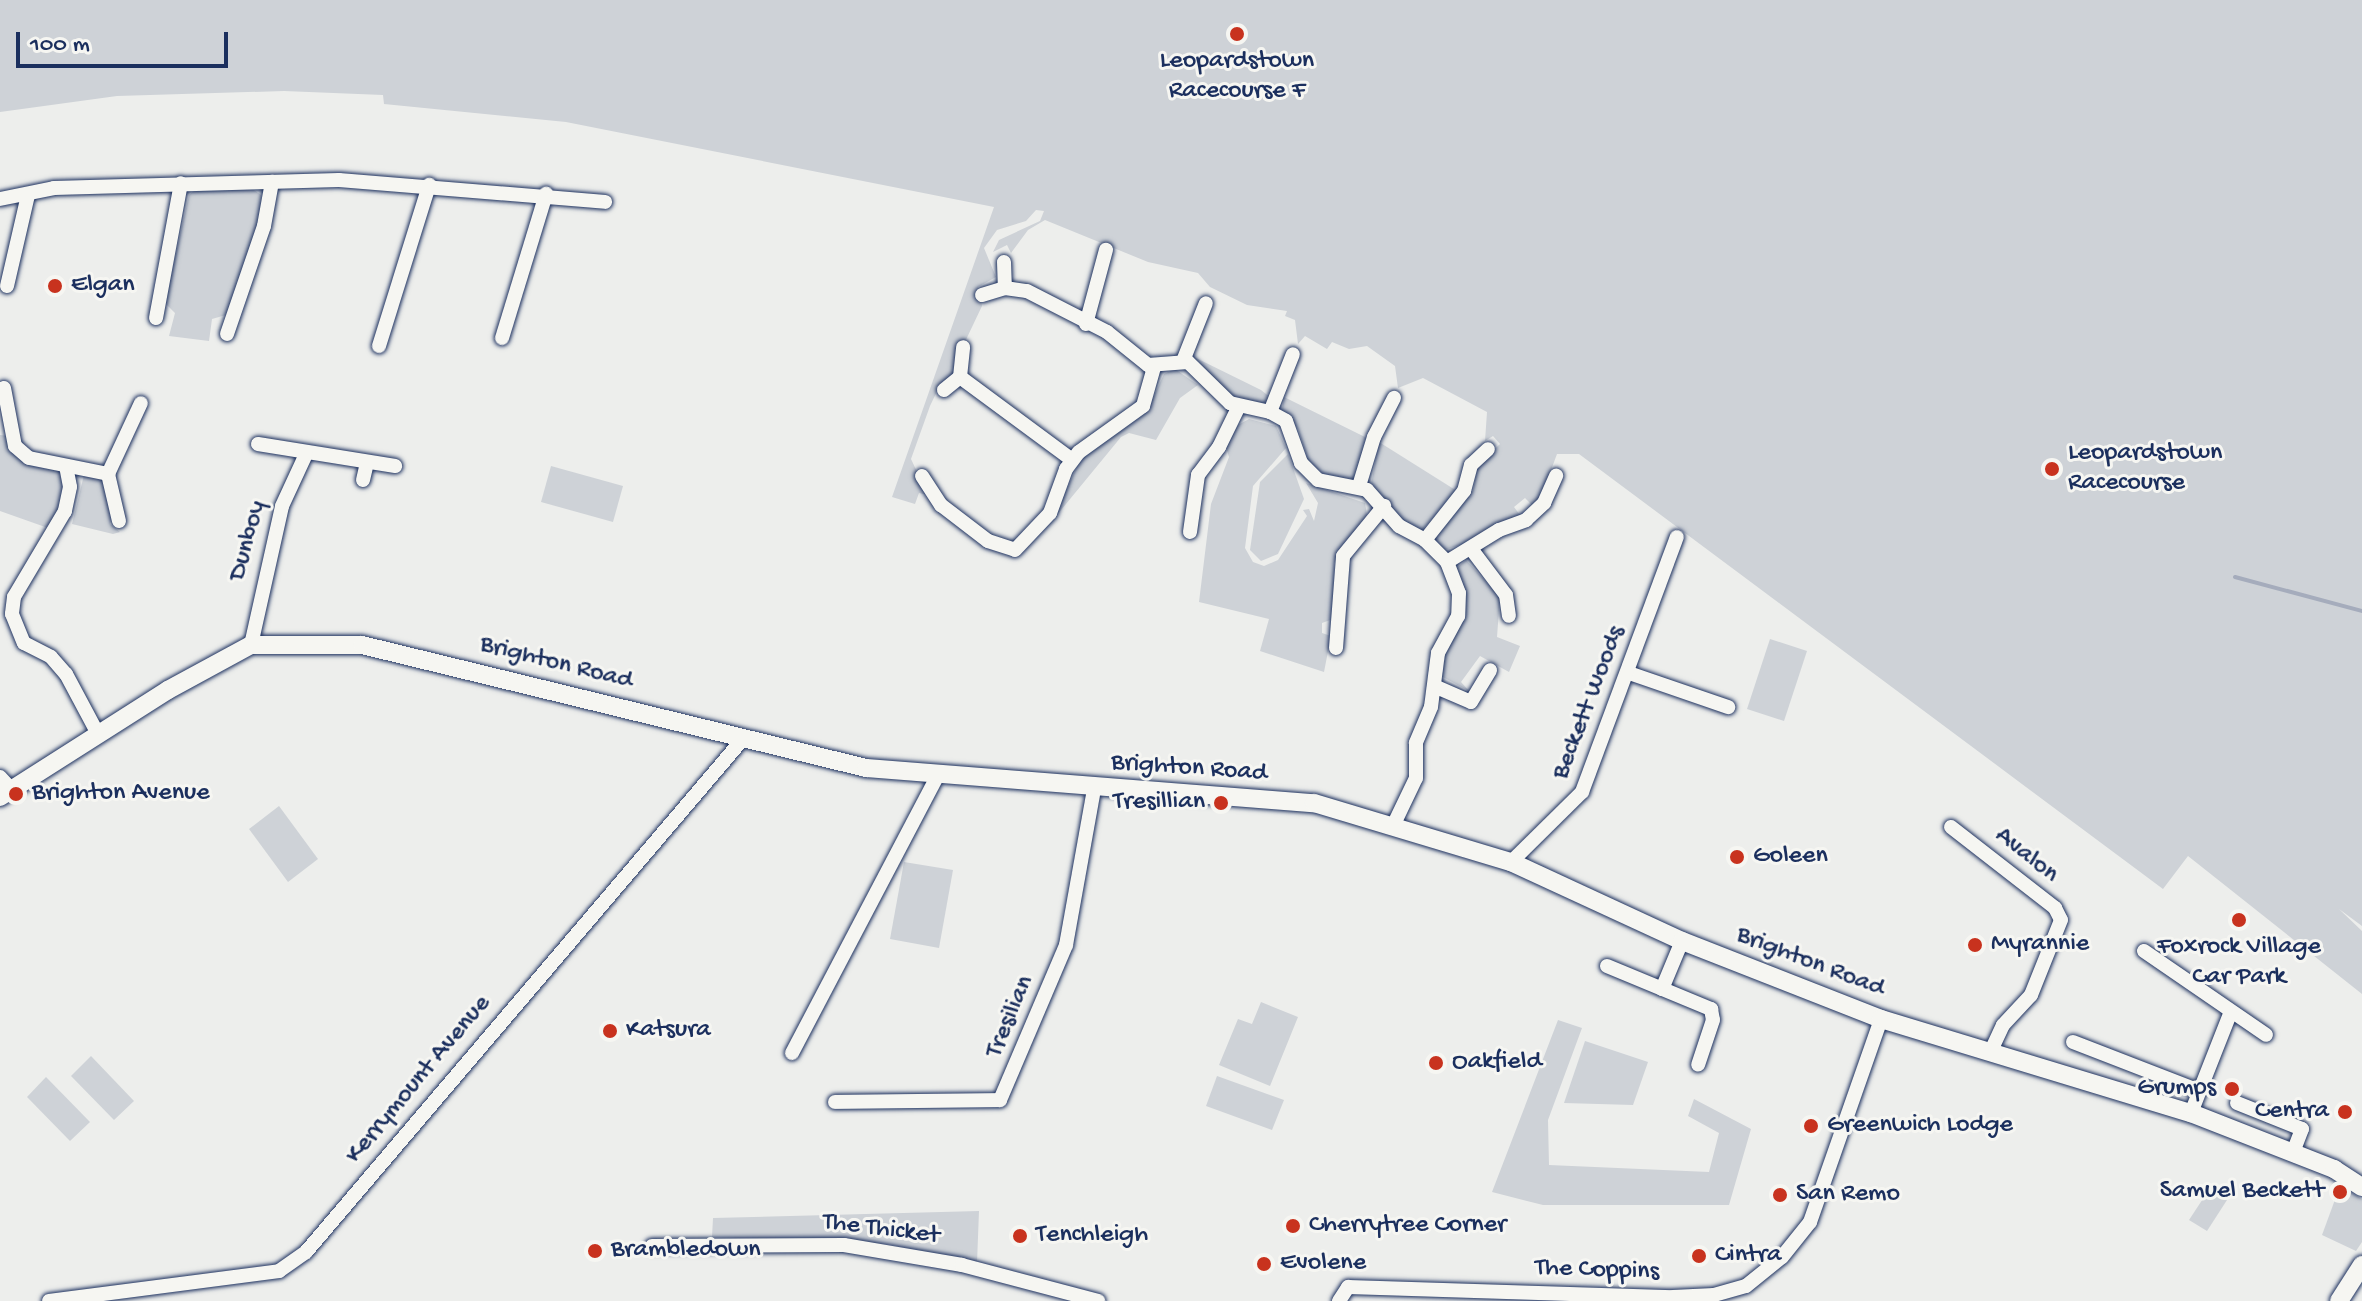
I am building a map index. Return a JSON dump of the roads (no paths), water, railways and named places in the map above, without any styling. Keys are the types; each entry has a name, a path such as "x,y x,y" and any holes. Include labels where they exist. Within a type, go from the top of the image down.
{"street":[{"path":"0,199 54,188 339,180 546,194 605,202"},
{"path":"227,334 264,226 272,182"},
{"path":"156,318 181,183"},
{"path":"379,346 429,185"},
{"path":"502,338 546,194"},
{"path":"7,286 28,195"},
{"path":"1086,324 1106,250"},
{"path":"1004,262 1005,288"},
{"path":"982,295 1005,288 1027,291 1154,367 1183,361"},
{"path":"1183,361 1206,303"},
{"path":"944,390 960,377 963,347"},
{"path":"1270,412 1293,354"},
{"path":"1183,361 1238,408 1270,412 1292,431 1307,471 1328,484 1359,486 1384,506 1399,526 1425,540 1447,562 1460,602 1438,653 1434,686 1416,743 1416,778 1392,828"},
{"path":"922,476 941,505 988,541 1015,550 1050,513 1072,460 1143,406 1154,367"},
{"path":"960,377 1072,460"},
{"path":"4,388 15,446 29,458 108,474"},
{"path":"1359,486 1374,437 1394,398"},
{"path":"119,521 108,474 141,403"},
{"path":"1190,532 1198,475 1219,447 1238,408"},
{"path":"258,444 395,466"},
{"path":"1425,540 1464,491 1471,465 1488,449"},
{"name":"Dunboy","path":"251,645 282,506 306,454"},
{"path":"363,480 367,462"},
{"path":"66,466 70,487 65,511 14,597 12,614 24,643 51,657 66,674 98,734"},
{"path":"1447,562 1540,508 1556,476"},
{"path":"1336,648 1343,556 1384,506"},
{"name":"Beckett Woods","path":"1511,862 1582,792 1629,673 1677,537"},
{"path":"1472,550 1506,595 1509,616"},
{"path":"4,788 251,645"},
{"name":"Brighton Road","path":"251,645 362,645 577,694 742,740 866,768 937,777 1314,803 1511,862 1682,941 1881,1019 2191,1113 2293,1152 2362,1187"},
{"path":"1434,686 1471,702 1490,670"},
{"path":"1629,673 1728,707"},
{"name":"Kerrymount Avenue","path":"49,1301 279,1271 306,1252 742,740"},
{"path":"792,1053 937,777"},
{"name":"Tresilian","path":"835,1102 1000,1100 1066,945 1094,789"},
{"name":"Avalon","path":"1951,827 2055,908 2060,928 2031,995 2003,1025 1990,1053"},
{"path":"1995,885 2006,872"},
{"path":"1662,989 1682,941"},
{"path":"2149,959 2266,1035"},
{"path":"1607,966 1711,1009 1713,1020 1698,1065"},
{"path":"2191,1113 2197,1090 2230,1014"},
{"name":"The Coppins","path":"1339,1301 1348,1287 1673,1297 1714,1295 1746,1286 1782,1257 1810,1222 1881,1019"},
{"path":"2073,1042 2197,1090"},
{"path":"2237,1103 2302,1129 2293,1152"},
{"name":"The Thicket","path":"652,1246 844,1245 962,1265 1098,1301"},
{"path":"2339,1301 2362,1265"}],"waterway":[{"path":"2235,577 2362,611"}],"place":[{"name":"Leopardstown Racecourse F","path":"1237,34"},
{"name":"Elgan","path":"55,286"},
{"name":"Leopardstown Racecourse","path":"2052,469"},
{"name":"Brighton Avenue","path":"16,794"},
{"name":"Tresillian","path":"1221,803"},
{"name":"Goleen","path":"1737,857"},
{"name":"Foxrock Village Car Park","path":"2239,920"},
{"name":"Myrannie","path":"1975,945"},
{"name":"Katsura","path":"610,1031"},
{"name":"Oakfield","path":"1436,1063"},
{"name":"Grumps","path":"2232,1089"},
{"name":"Centra","path":"2345,1112"},
{"name":"Greenwich Lodge","path":"1811,1126"},
{"name":"Samuel Beckett","path":"2340,1192"},
{"name":"San Remo","path":"1780,1195"},
{"name":"Cherrytree Corner","path":"1293,1226"},
{"name":"Tenchleigh","path":"1020,1236"},
{"name":"Brambledown","path":"595,1251"},
{"name":"Cintra","path":"1699,1256"},
{"name":"Evolene","path":"1264,1264"}]}
